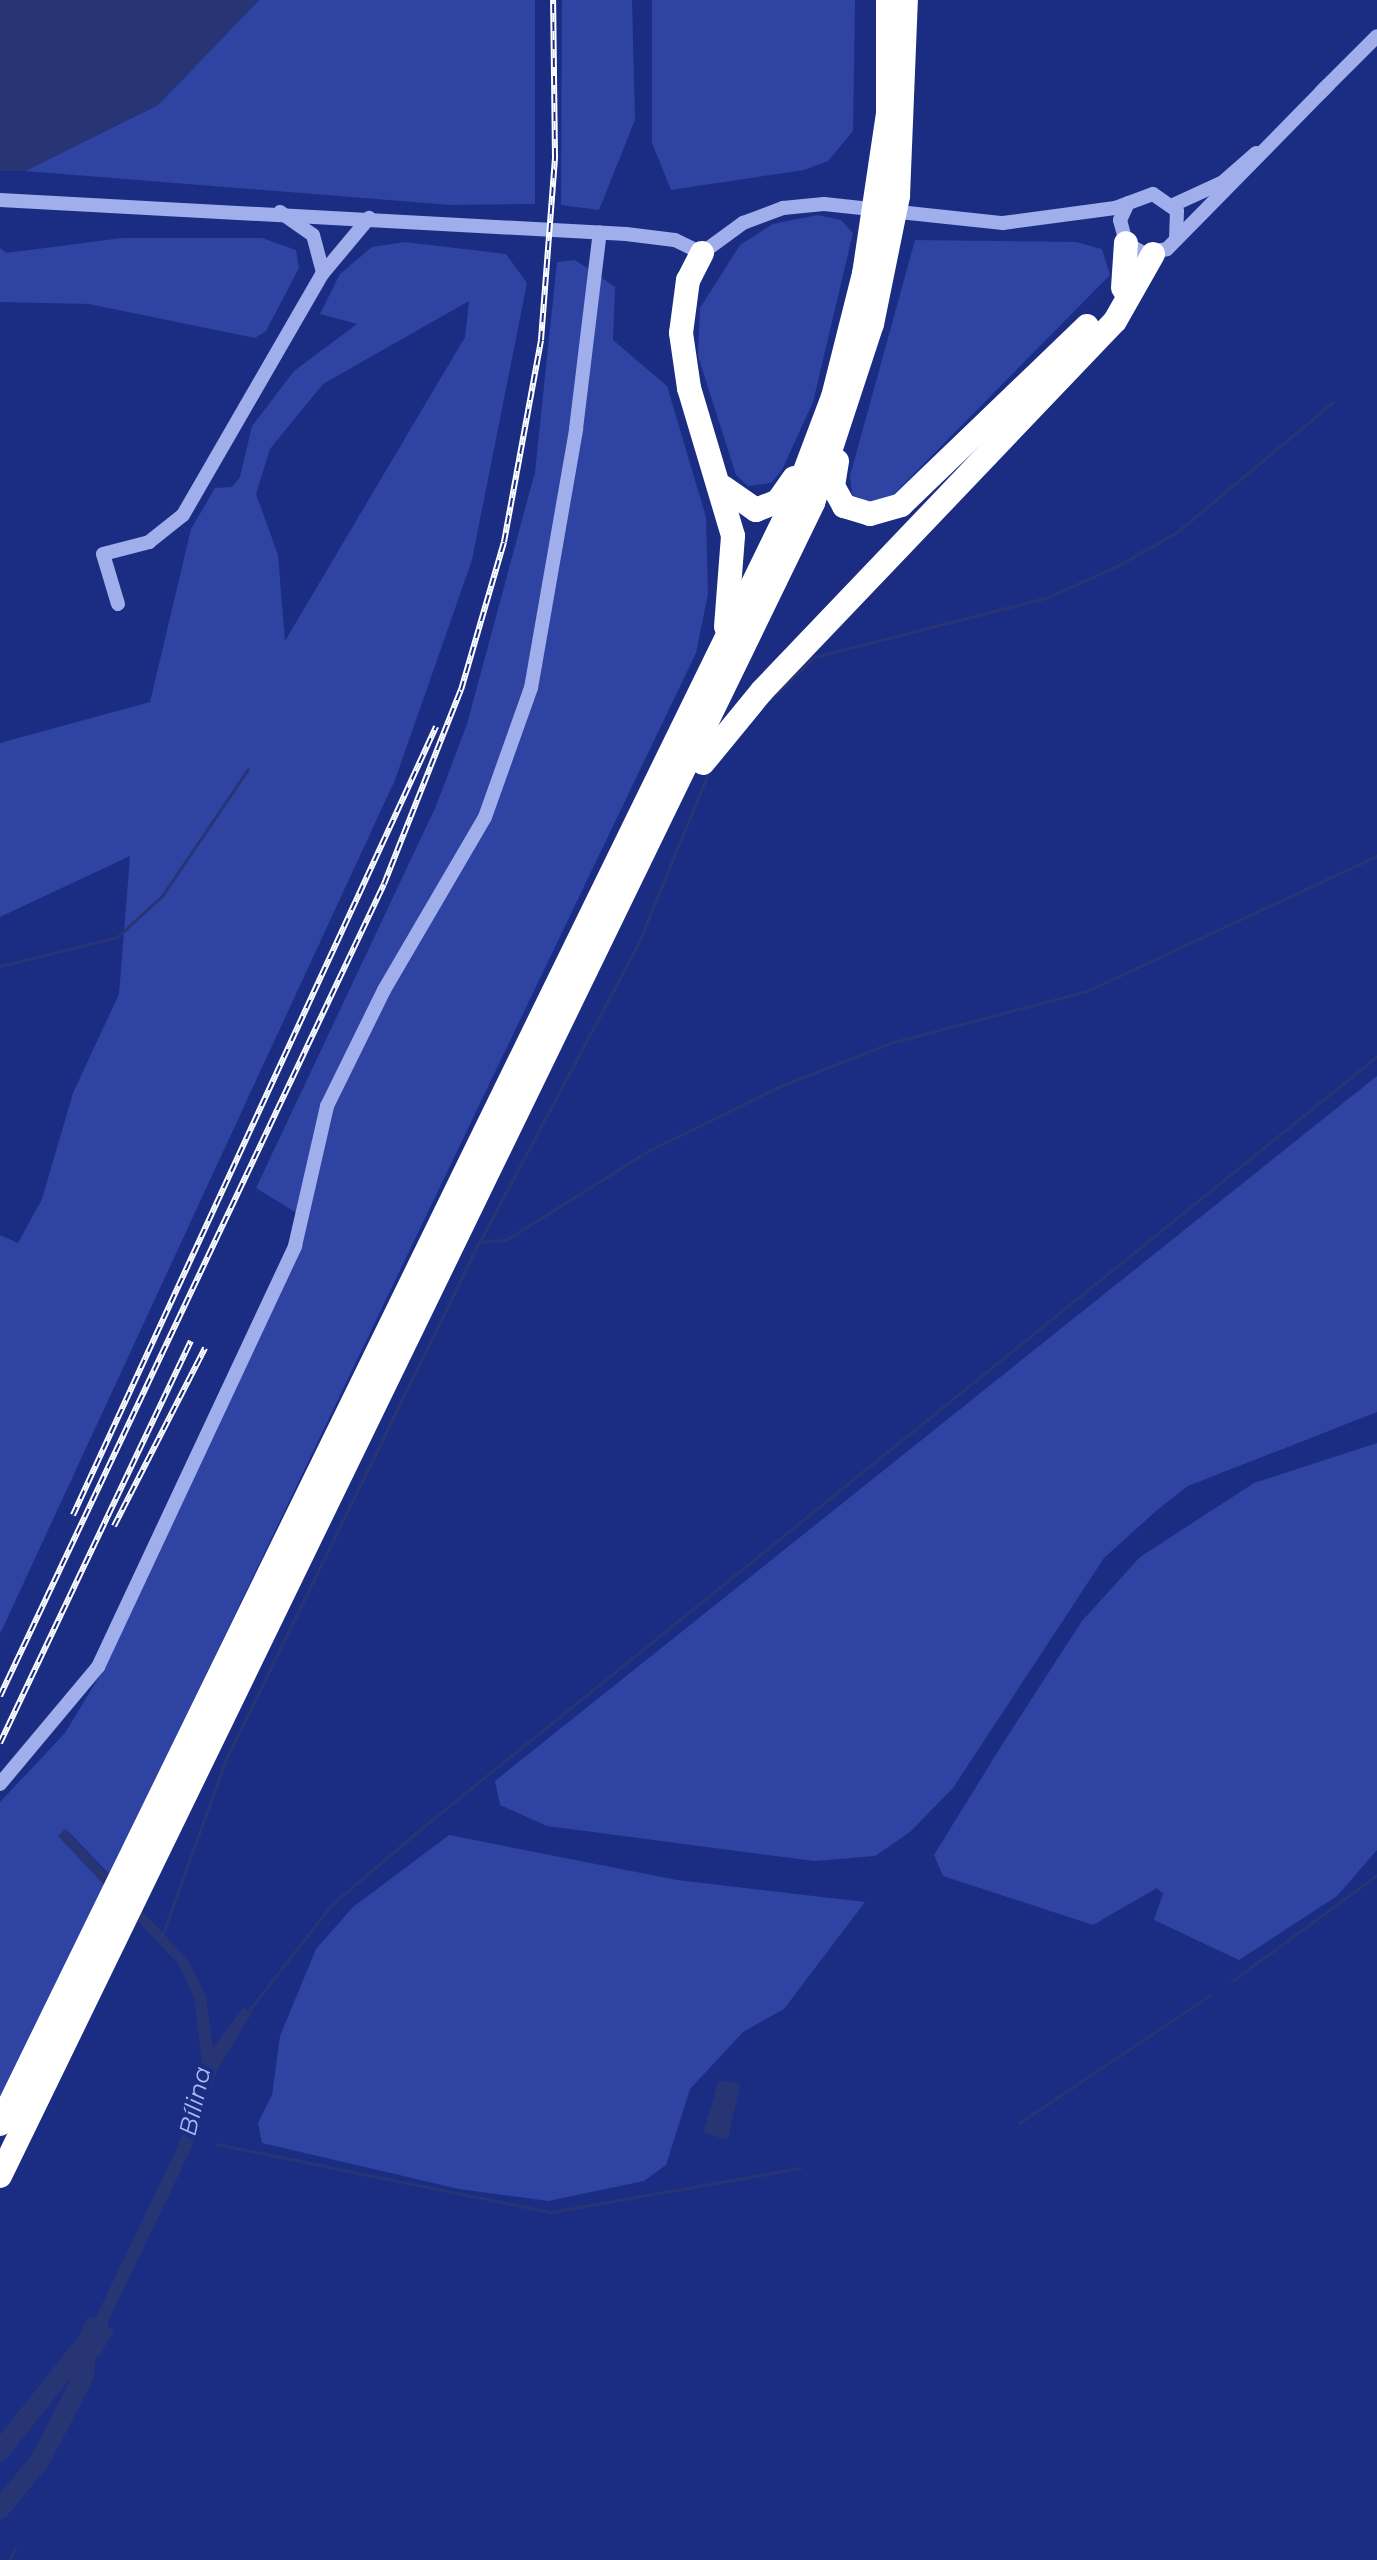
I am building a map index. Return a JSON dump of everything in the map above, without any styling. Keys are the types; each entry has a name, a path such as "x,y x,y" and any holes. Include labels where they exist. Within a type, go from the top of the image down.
{"highway":[{"path":"888,0 880,187 842,398 833,486 844,506 887,513 1114,301 1127,275 1123,235"},
{"path":"0,2124 102,1941 770,599 842,398 898,196 906,0"},
{"path":"702,253 688,280 681,333 689,388 723,487 734,584 711,679"},
{"path":"642,860 713,747 1115,321 1153,254"},
{"path":"723,487 756,510 778,501 842,398"},
{"path":"164,1816 711,679 842,398"},
{"path":"0,2176 102,1941"}],"street":[{"path":"1173,205 1223,182 1377,36"},
{"path":"1076,216 1123,235 1153,254 1235,187 1328,85"},
{"path":"0,200 279,212 600,232 675,240 702,253 743,223 783,208 824,204 942,221 1076,216 1153,194 1173,205"},
{"path":"1123,235 1128,203"},
{"path":"1173,205 1176,238"},
{"path":"279,212 313,235 323,273"},
{"path":"118,604 103,554 149,542 183,515 323,273 369,218"},
{"path":"0,1784 98,1667 295,1246 333,1093 485,817 531,688 576,429 600,232"}],"shaded area":[{"path":"259,0 535,0 535,204 451,205 25,171 158,105"},
{"path":"562,0 632,0 635,120 599,210 561,205"},
{"path":"652,0 855,0 853,131 828,161 804,170 671,190 652,143"},
{"path":"817,215 841,220 853,233 813,402 782,470 771,483 748,486 736,475 698,356 700,308 740,245 773,224"},
{"path":"122,238 262,238 296,250 299,268 266,331 255,338 89,304 0,302 0,248 6,253"},
{"path":"915,240 1076,242 1102,249 1110,275 886,502 868,502 852,495 850,476"},
{"path":"405,242 506,254 527,283 472,560 395,780 0,1634 0,1235 18,1243 42,1199 73,1093 119,994 130,856 0,917 0,743 150,702 191,529 215,488 232,487 240,477 252,426 294,371 357,324 320,314 340,274 372,247","holes":["469,301 465,337 285,641 278,555 256,494 270,449 323,384"]},
{"path":"575,260 615,287 613,340 667,386 706,517 708,594 696,653 110,1875 66,1829 105,1884 0,2099 0,1802 65,1733 105,1667 308,1220 256,1188 436,806 467,724 535,472 557,262"},
{"path":"1377,1076 1377,1412 1188,1486 1156,1511 1104,1558 953,1788 910,1832 875,1856 814,1861 547,1826 500,1805 495,1781"},
{"path":"1377,1443 1377,1850 1337,1896 1239,1960 1154,1920 1163,1894 1157,1888 1093,1925 943,1876 934,1855 1005,1740 1082,1621 1140,1557 1254,1483"},
{"path":"449,1835 677,1880 865,1902 784,2009 743,2032 690,2089 666,2165 644,2181 548,2201 459,2189 262,2143 258,2123 272,2095 280,2036 316,1949 353,1907"}],"water":[{"path":"0,0 259,0 158,105 25,171 0,171"},
{"path":"65,1829 188,1960 206,1996 213,2048 244,2007 252,2013 217,2070 191,2149 106,2326 114,2330 99,2357 74,2345 88,2317 95,2319 179,2144 202,2065 194,1998 179,1965 58,1836"},
{"path":"719,2080 740,2084 728,2140 703,2133"}],"waterway":[{"path":"772,698 814,657 1046,598 1119,565 1177,532 1333,402"},
{"path":"0,966 117,937 162,896 248,769"},
{"path":"480,1241 638,944 708,773"},
{"path":"163,1933 226,1759 479,1242 506,1240 648,1151 783,1085 890,1043 1087,991 1377,856"},
{"path":"247,2013 331,1905 423,1827 1377,1056"},
{"path":"1232,1981 1377,1875"},
{"path":"1019,2123 1210,1995"},
{"path":"216,2144 551,2212 800,2168"},
{"name":"Bílina","path":"0,2451 99,2326"},
{"name":"Bílina","path":"0,2509 41,2459 84,2375 86,2351"},
{"path":"9,2560 15,2549"}],"railway":[{"path":"0,1696 384,884 461,690 504,542 541,340 555,157 553,0"},
{"path":"73,1515 436,727"},
{"path":"0,1743 191,1341"},
{"path":"114,1526 205,1348"}]}
